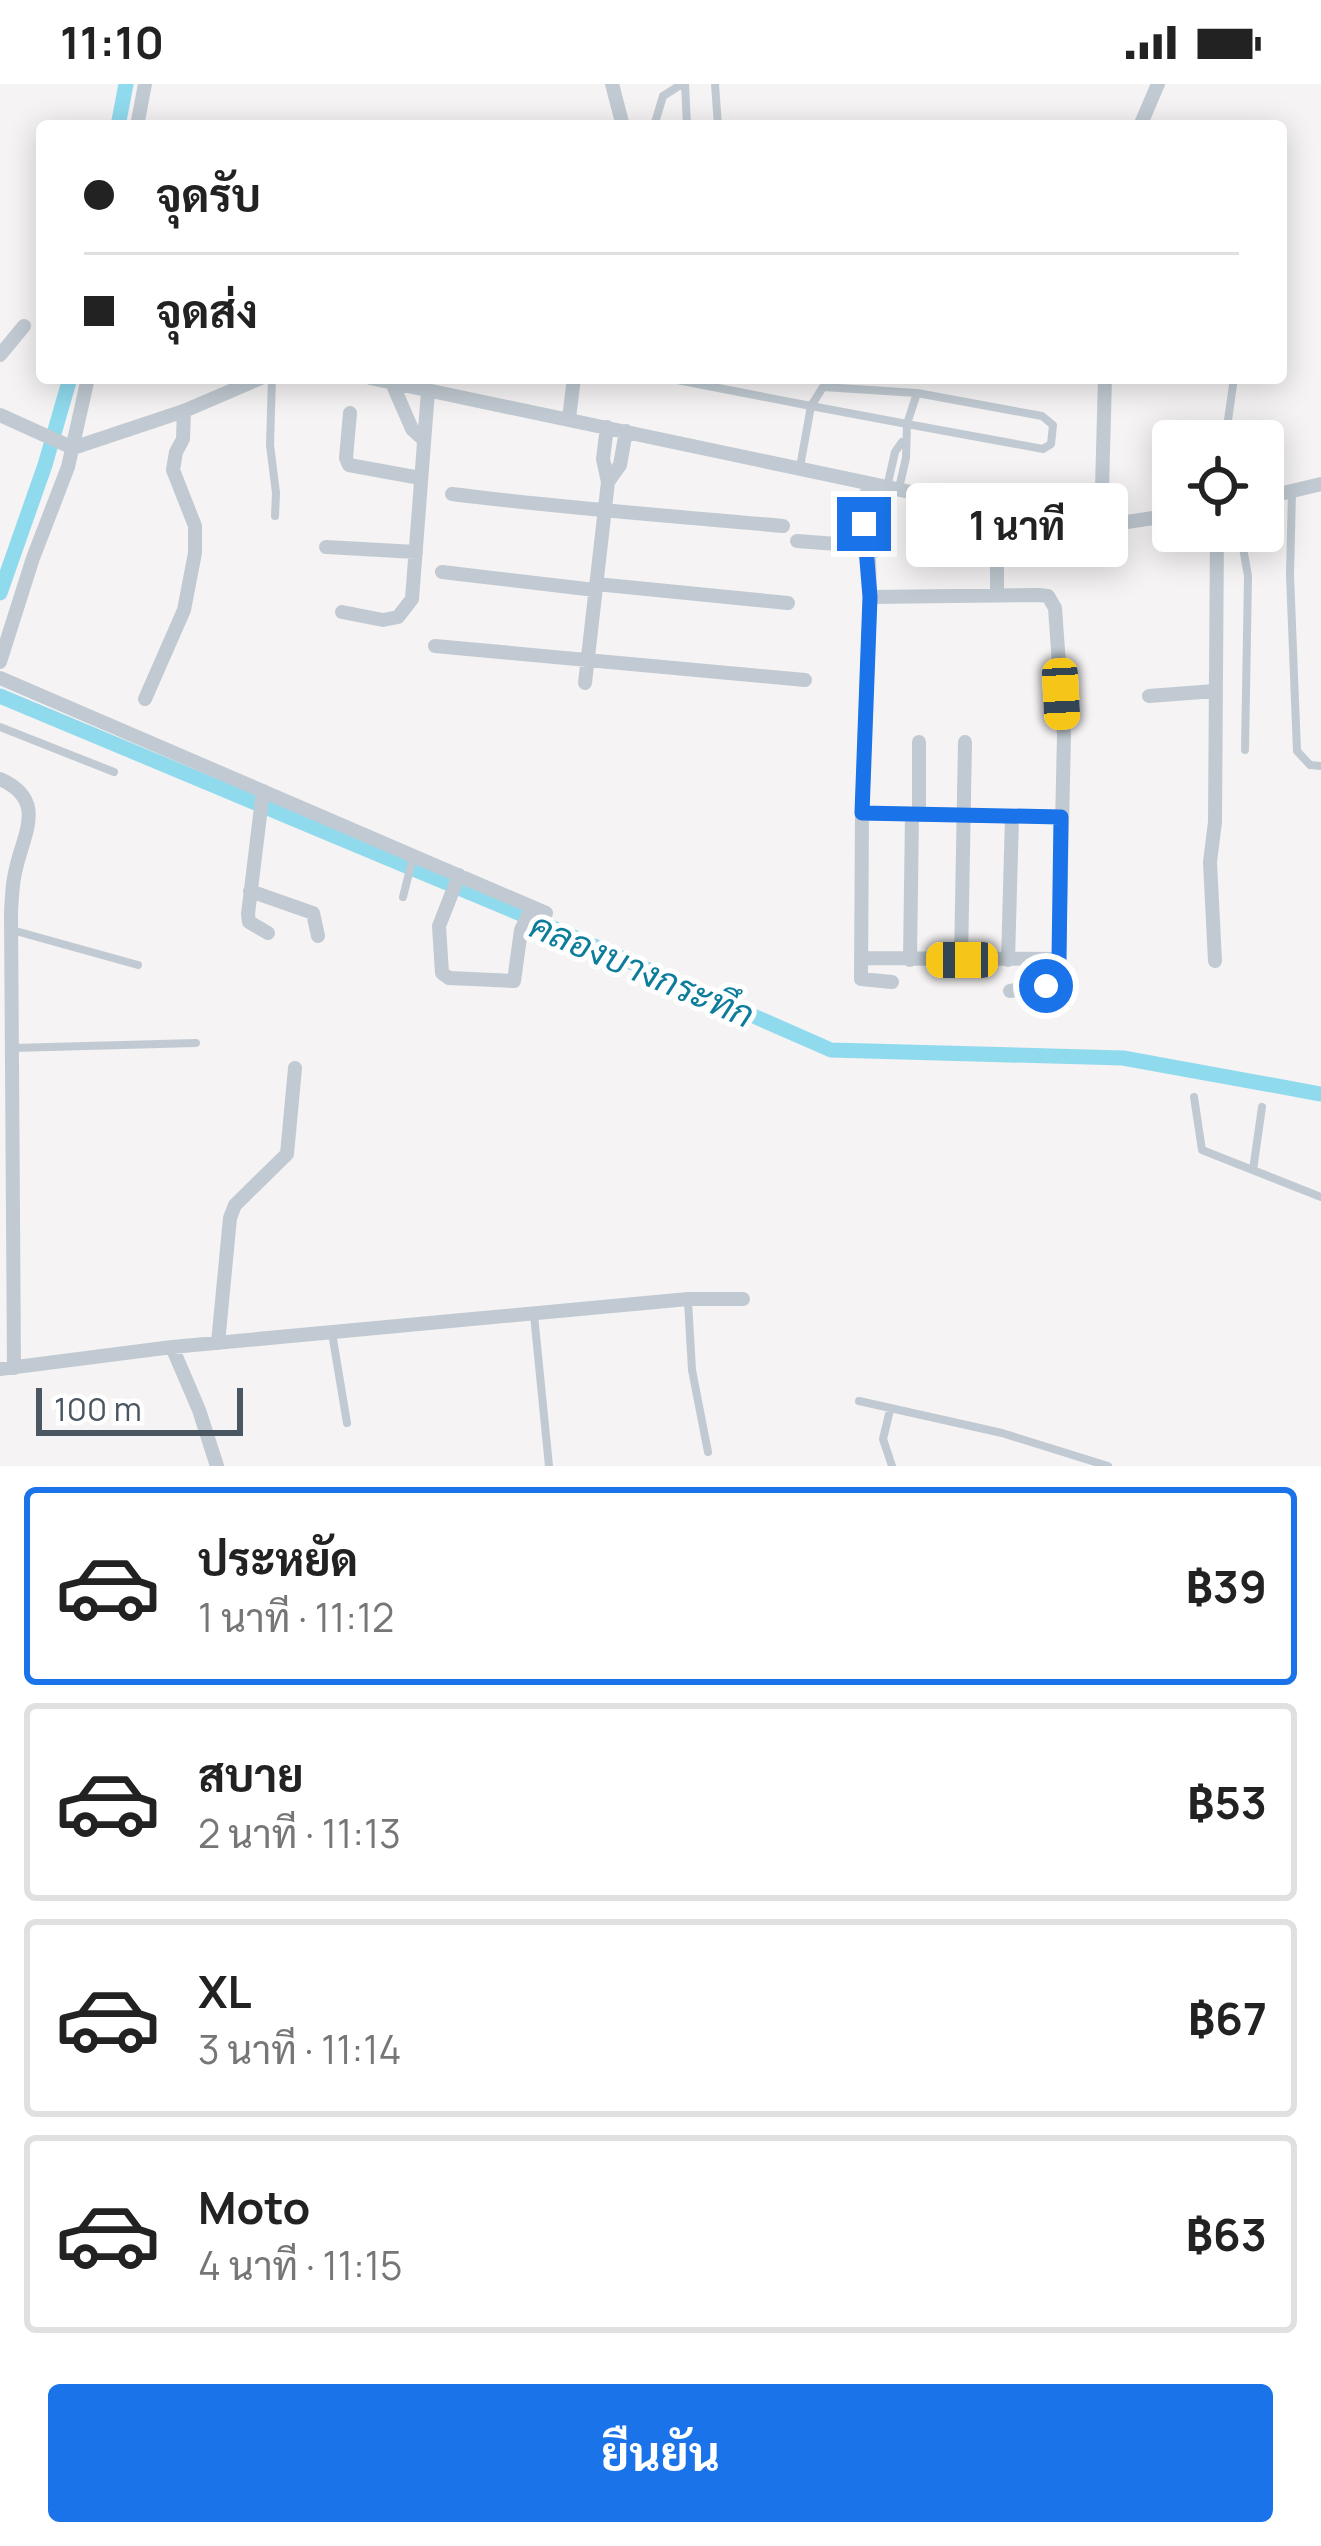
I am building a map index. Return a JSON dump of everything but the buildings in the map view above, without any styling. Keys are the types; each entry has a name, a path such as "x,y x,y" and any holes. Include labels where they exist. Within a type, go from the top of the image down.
{"street":[{"path":"138,120 145,84"},
{"path":"622,120 614,88 633,84"},
{"path":"1143,120 1158,84"},
{"path":"0,355 24,326"},
{"path":"0,662 86,384"},
{"path":"0,415 66,445 184,411 247,384"},
{"path":"392,384 412,429 423,440"},
{"path":"396,384 1038,519 1102,526 1152,518"},
{"path":"568,418 573,384"},
{"path":"1102,526 1105,384"},
{"path":"342,612 383,620 398,617 412,599 428,392"},
{"path":"145,699 184,610 195,553 194,526 173,470 183,439 184,411"},
{"path":"350,413 346,458 350,465 420,478"},
{"path":"585,683 608,482 607,427"},
{"path":"608,482 620,465 626,430"},
{"path":"868,483 870,597 861,979 892,982"},
{"path":"1284,492 1321,484"},
{"path":"870,550 891,487"},
{"path":"452,494 783,526"},
{"path":"997,540 997,595"},
{"path":"797,541 870,550"},
{"path":"326,547 416,552"},
{"path":"1215,962 1210,862 1215,822 1217,552"},
{"path":"442,572 788,603"},
{"path":"870,597 1048,596 1055,608 1064,735 1059,959 1046,986 1010,991"},
{"path":"435,646 805,680"},
{"path":"0,678 262,797 458,877 536,910 521,930 514,981 449,978 442,973 439,926 458,877"},
{"path":"1149,696 1215,691"},
{"path":"910,960 920,742"},
{"path":"962,960 965,742"},
{"path":"0,779 24,797 31,814 15,873 6,1006 12,1048 7,1369 172,1347 688,1299 742,1299"},
{"path":"262,797 249,922 268,933"},
{"path":"862,813 1061,817"},
{"path":"1008,960 1012,817"},
{"path":"250,891 314,913 318,936"},
{"path":"861,958 1059,959"},
{"path":"218,1343 230,1218 235,1205 287,1154 295,1068"},
{"path":"172,1347 217,1466"}],"lane":[{"path":"656,120 663,96 684,84 687,120"},
{"path":"715,84 718,120"},
{"path":"272,384 275,516"},
{"path":"728,384 811,406 1043,449 1051,444 1053,425 1042,416 917,393 834,386 816,393 811,406 800,469"},
{"path":"1227,420 1233,384"},
{"path":"891,487 906,458 904,441 917,393"},
{"path":"1292,490 1289,574 1297,752 1310,765 1321,766"},
{"path":"1244,552 1248,576 1245,749"},
{"path":"0,727 114,772"},
{"path":"403,897 413,859"},
{"path":"11,929 138,965"},
{"path":"12,1048 196,1043"},
{"path":"1194,1097 1202,1150 1321,1197"},
{"path":"1253,1170 1262,1107"},
{"path":"688,1299 692,1370 708,1452"},
{"path":"534,1315 549,1466"},
{"path":"332,1333 347,1423"},
{"path":"859,1401 1002,1433 1108,1466"},
{"path":"890,1410 883,1438 892,1466"}],"waterway":[{"path":"119,120 126,84"},
{"path":"0,593 68,384"},
{"name":"คลองบางกระทึก","path":"0,696 528,917 831,1050 1123,1058 1321,1094"}],"route":[{"path":"864,524 870,597 862,813 1061,817 1059,959 1046,986"}]}
